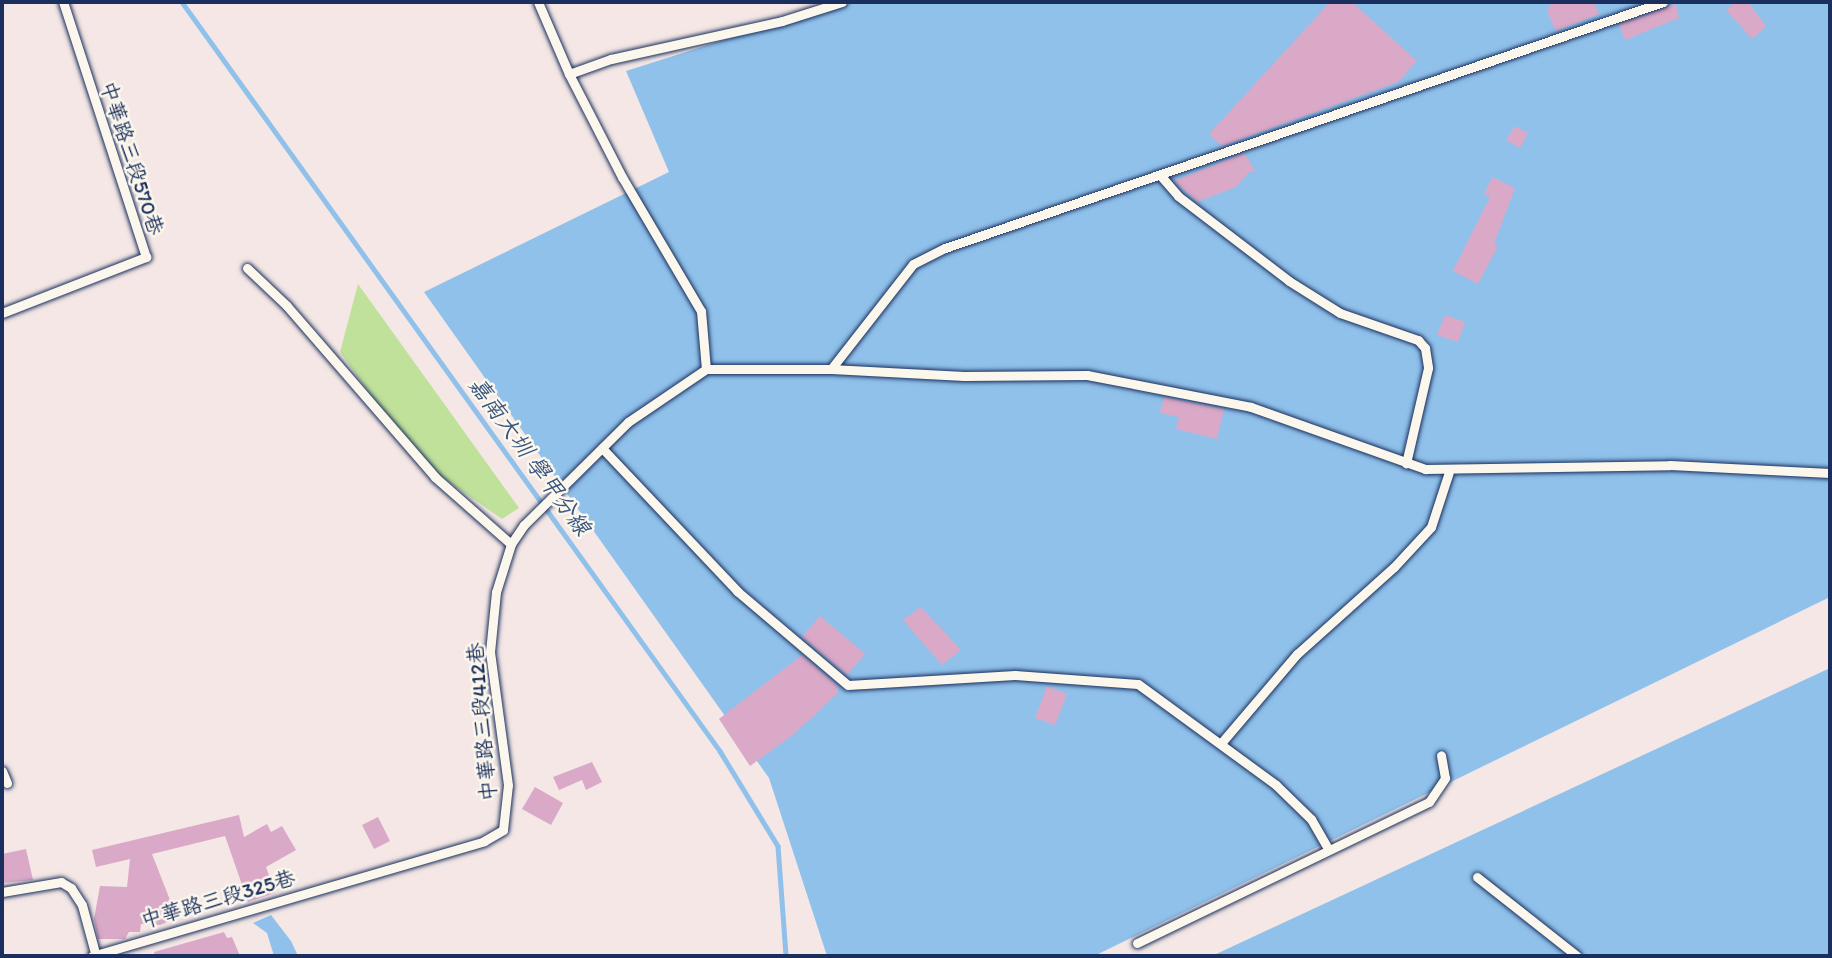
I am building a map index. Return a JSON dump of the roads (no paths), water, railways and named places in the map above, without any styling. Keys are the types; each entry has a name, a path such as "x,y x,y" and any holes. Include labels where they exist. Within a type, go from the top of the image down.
{"lane":[{"name":"中華路三段570巷","path":"2,313 146,257 63,2"},
{"path":"538,2 569,74 622,177 701,312 706,369 831,369 964,376 1087,374 1251,407 1406,463 1449,472 1671,465 1830,473"},
{"path":"569,74 611,59 782,21 842,2"},
{"path":"831,369 913,264 945,248 1662,2"},
{"path":"1160,175 1178,196 1289,281 1340,313 1418,340 1425,348 1428,368 1406,463"},
{"path":"247,268 287,306 435,477 511,544"},
{"name":"中華路三段412巷","path":"354,879 484,841 503,830 508,785 490,652 496,592 511,544 550,499 601,448 665,393 706,369"},
{"path":"601,448 737,591 848,685 881,686 965,676 1138,684 1222,742 1311,819 1328,848"},
{"path":"1222,742 1297,654 1394,567 1431,527 1449,472"},
{"path":"1137,943 1283,875 1328,848 1367,835 1429,802 1445,778 1441,755"},
{"path":"2,771 7,783"},
{"path":"1477,877 1577,956"},
{"name":"中華路三段325巷","path":"94,955 354,879"},
{"path":"2,892 61,882 71,888 82,905 94,955"}],"water":[{"path":"844,2 1830,2 1830,597 1094,956 827,956 769,778 424,292 669,172 626,71"},
{"path":"1830,668 1830,956 1212,956"},
{"path":"271,915 291,941 298,956 274,956 267,933 253,923"}],"waterway":[{"name":"嘉南大圳 學甲分線","path":"182,2 720,751 778,846 786,956"}]}
